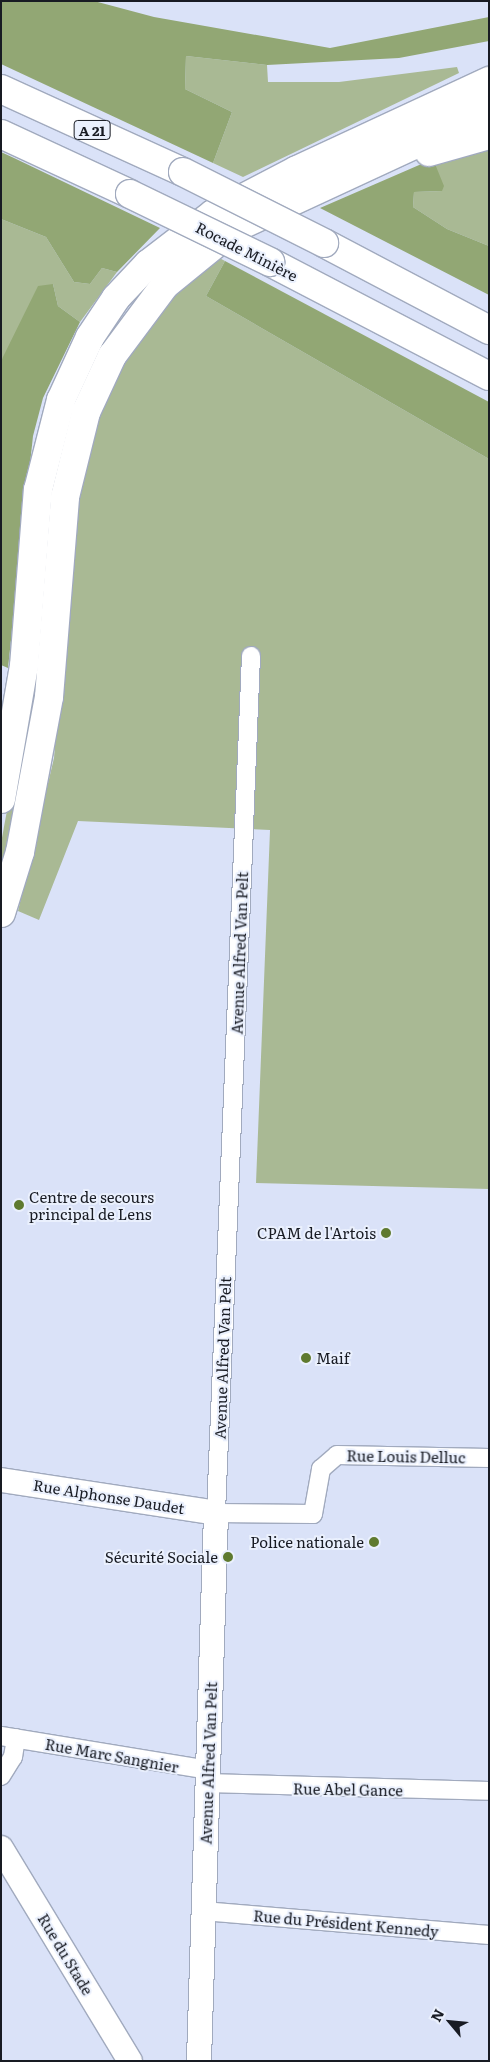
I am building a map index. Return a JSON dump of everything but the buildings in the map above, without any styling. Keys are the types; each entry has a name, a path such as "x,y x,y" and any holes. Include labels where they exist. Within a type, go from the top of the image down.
{"highway":[{"path":"1,799 24,666 38,490 61,400 95,329 148,264 213,214 297,170 489,81"},
{"name":"A 21","path":"1,89 183,172 324,243 489,330"},
{"path":"1,913 37,775 50,696 66,496 86,412 112,356 165,285 235,228 315,188 489,110"},
{"name":"Rocade Minière","path":"1,134 270,262 489,376"},
{"path":"315,188 489,135"}],"main road":[{"name":"Rue Alphonse Daudet","path":"1,1480 216,1512"},
{"name":"Avenue Alfred Van Pelt","path":"199,2061 216,1512"},
{"name":"Rue du Stade","path":"1,1848 130,2061"}],"street":[{"name":"Avenue Alfred Van Pelt","path":"216,1512 251,656"},
{"name":"Rue Louis Delluc","path":"216,1512 313,1514 322,1470 337,1455 489,1458"},
{"name":"Rue Marc Sangnier","path":"1,1776 13,1757 8,1737 207,1777"},
{"name":"Rue Abel Gance","path":"207,1777 489,1791"},
{"name":"Rue du Président Kennedy","path":"203,1911 489,1935"}],"green space":[{"path":"1,1 94,1 154,17 330,48 489,17 489,41 399,58 267,65 186,56 185,89 232,112 213,163 1,64"},
{"path":"186,56 267,65 268,82 339,82 457,67 459,73 243,177 213,163 232,112 185,89"},
{"path":"489,145 489,246 447,229 413,207 414,192 442,191 433,159"},
{"path":"1,152 160,228 117,272 102,268 90,284 74,282 46,237 1,219"},
{"path":"433,159 444,186 442,191 414,192 413,207 447,229 489,246 489,295 320,208"},
{"path":"1,219 46,237 74,282 90,284 102,268 117,272 80,322 58,306 53,284 1,361"},
{"path":"212,254 225,261 206,296 489,459 489,1189 256,1183 270,830 78,821 39,920 18,911 54,758 73,522 88,440 106,394 138,339 174,292"},
{"path":"225,261 489,402 489,459 206,296"},
{"path":"53,284 58,306 80,322 43,398 33,436 8,668 1,665 1,361 38,286"},
{"path":"33,671 38,672 29,747 1,877 1,843"}],"place":[{"name":"Centre de secours principal de Lens","path":"19,1205"},
{"name":"CPAM de l'Artois","path":"386,1233"},
{"name":"Maif","path":"306,1358"},
{"name":"Police nationale","path":"374,1542"},
{"name":"Sécurité Sociale","path":"228,1557"}]}
